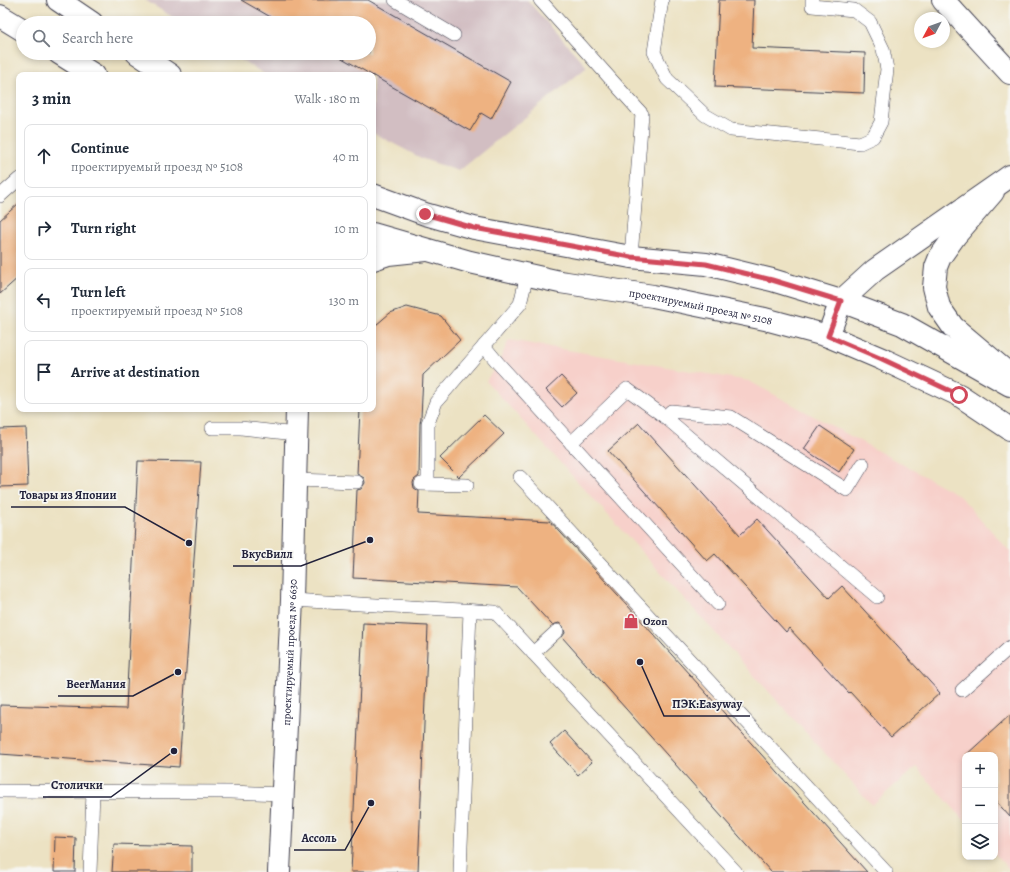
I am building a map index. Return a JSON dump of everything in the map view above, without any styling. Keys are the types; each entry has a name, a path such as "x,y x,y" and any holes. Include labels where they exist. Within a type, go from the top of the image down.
{"main road":[{"path":"943,0 1010,73"},
{"path":"64,2 83,16"},
{"path":"0,16 16,26"},
{"path":"70,60 89,72"},
{"path":"148,60 166,72"},
{"path":"828,336 841,301 875,270 1007,177"},
{"path":"1007,177 945,249 936,267 934,287 939,307 953,327 1010,375"},
{"path":"376,196 425,214 474,228 631,257 706,264 772,280 841,301 902,324 1010,386"},
{"name":"проектируемый проезд № 5108","path":"376,235 470,262 527,275 560,282 660,297 765,319 828,336 882,359 959,395 1010,429"},
{"path":"376,258 388,254 426,250"},
{"name":"проектируемый проезд № 6630","path":"279,872 292,600 297,412"}],"lane":[{"path":"395,0 454,35"},
{"path":"540,0 642,114 631,257"},
{"path":"662,0 654,52 667,79 705,115 731,130 860,143 873,137 881,122 887,69 883,49 870,22 854,10 812,6 812,0"},
{"path":"0,196 16,182"},
{"path":"467,485 423,484 428,423 436,402 520,304 527,275"},
{"path":"484,346 718,604"},
{"path":"571,443 627,388 665,417 877,597"},
{"path":"665,417 671,411 731,417 847,490 863,464"},
{"path":"212,428 241,428 296,434"},
{"path":"520,476 611,581 886,872"},
{"path":"296,480 357,482"},
{"path":"292,600 495,612 736,872"},
{"path":"460,872 470,611"},
{"path":"533,653 557,631"},
{"path":"962,690 1010,647"},
{"path":"0,791 282,794"},
{"path":"90,872 93,792"}],"shaded area":[{"path":"145,0 527,0 587,67 459,171 423,159 376,135 376,72 261,72 241,60 376,60 376,16 171,16"},
{"path":"509,340 749,381 957,494 1010,552 1010,870 998,857 998,752 962,752 962,818 916,767 872,805 486,381 498,363"}],"building":[{"path":"241,0 368,0 511,82 491,119 481,113 470,131 376,77 376,72 366,72 345,60 376,60 376,16 269,16"},
{"path":"719,0 754,0 752,48 865,53 864,93 715,87"},
{"path":"16,206 16,280 0,294 0,220"},
{"path":"407,307 441,316 460,340 423,375 419,476 413,483 414,488 419,491 418,514 550,521 867,872 771,872 562,637 565,633 563,626 559,623 552,625 517,587 353,578 357,490 361,489 365,483 364,478 357,474 360,412 376,412 376,325 390,313"},
{"path":"561,376 577,393 562,407 546,390"},
{"path":"484,415 504,434 459,477 440,458"},
{"path":"639,423 740,535 757,519 829,598 842,586 940,693 891,737 789,628 786,632 715,554 707,561 608,451"},
{"path":"820,426 854,449 839,472 804,449"},
{"path":"26,428 28,486 0,487 0,429"},
{"path":"138,461 201,462 179,767 0,754 0,705 126,709"},
{"path":"363,623 428,626 418,872 351,872"},
{"path":"1010,715 1010,817 998,803 998,752 969,752"},
{"path":"564,731 592,762 578,775 550,744"},
{"path":"55,837 76,838 75,872 54,872"},
{"path":"114,844 192,846 192,872 112,872"}],"place":[{"name":"ВкусВилл","path":"370,540"},
{"name":"Товары из Японии","path":"189,543"},
{"name":"Ozon","path":"631,621"},
{"name":"ПЭК:Easyway","path":"640,662"},
{"name":"BeerМания","path":"178,672"},
{"name":"Столички","path":"174,751"},
{"name":"Ассоль","path":"371,803"}],"route":[{"path":"425,214 474,228 631,257 706,264 772,280 841,301 828,336 882,359 959,395"}]}
